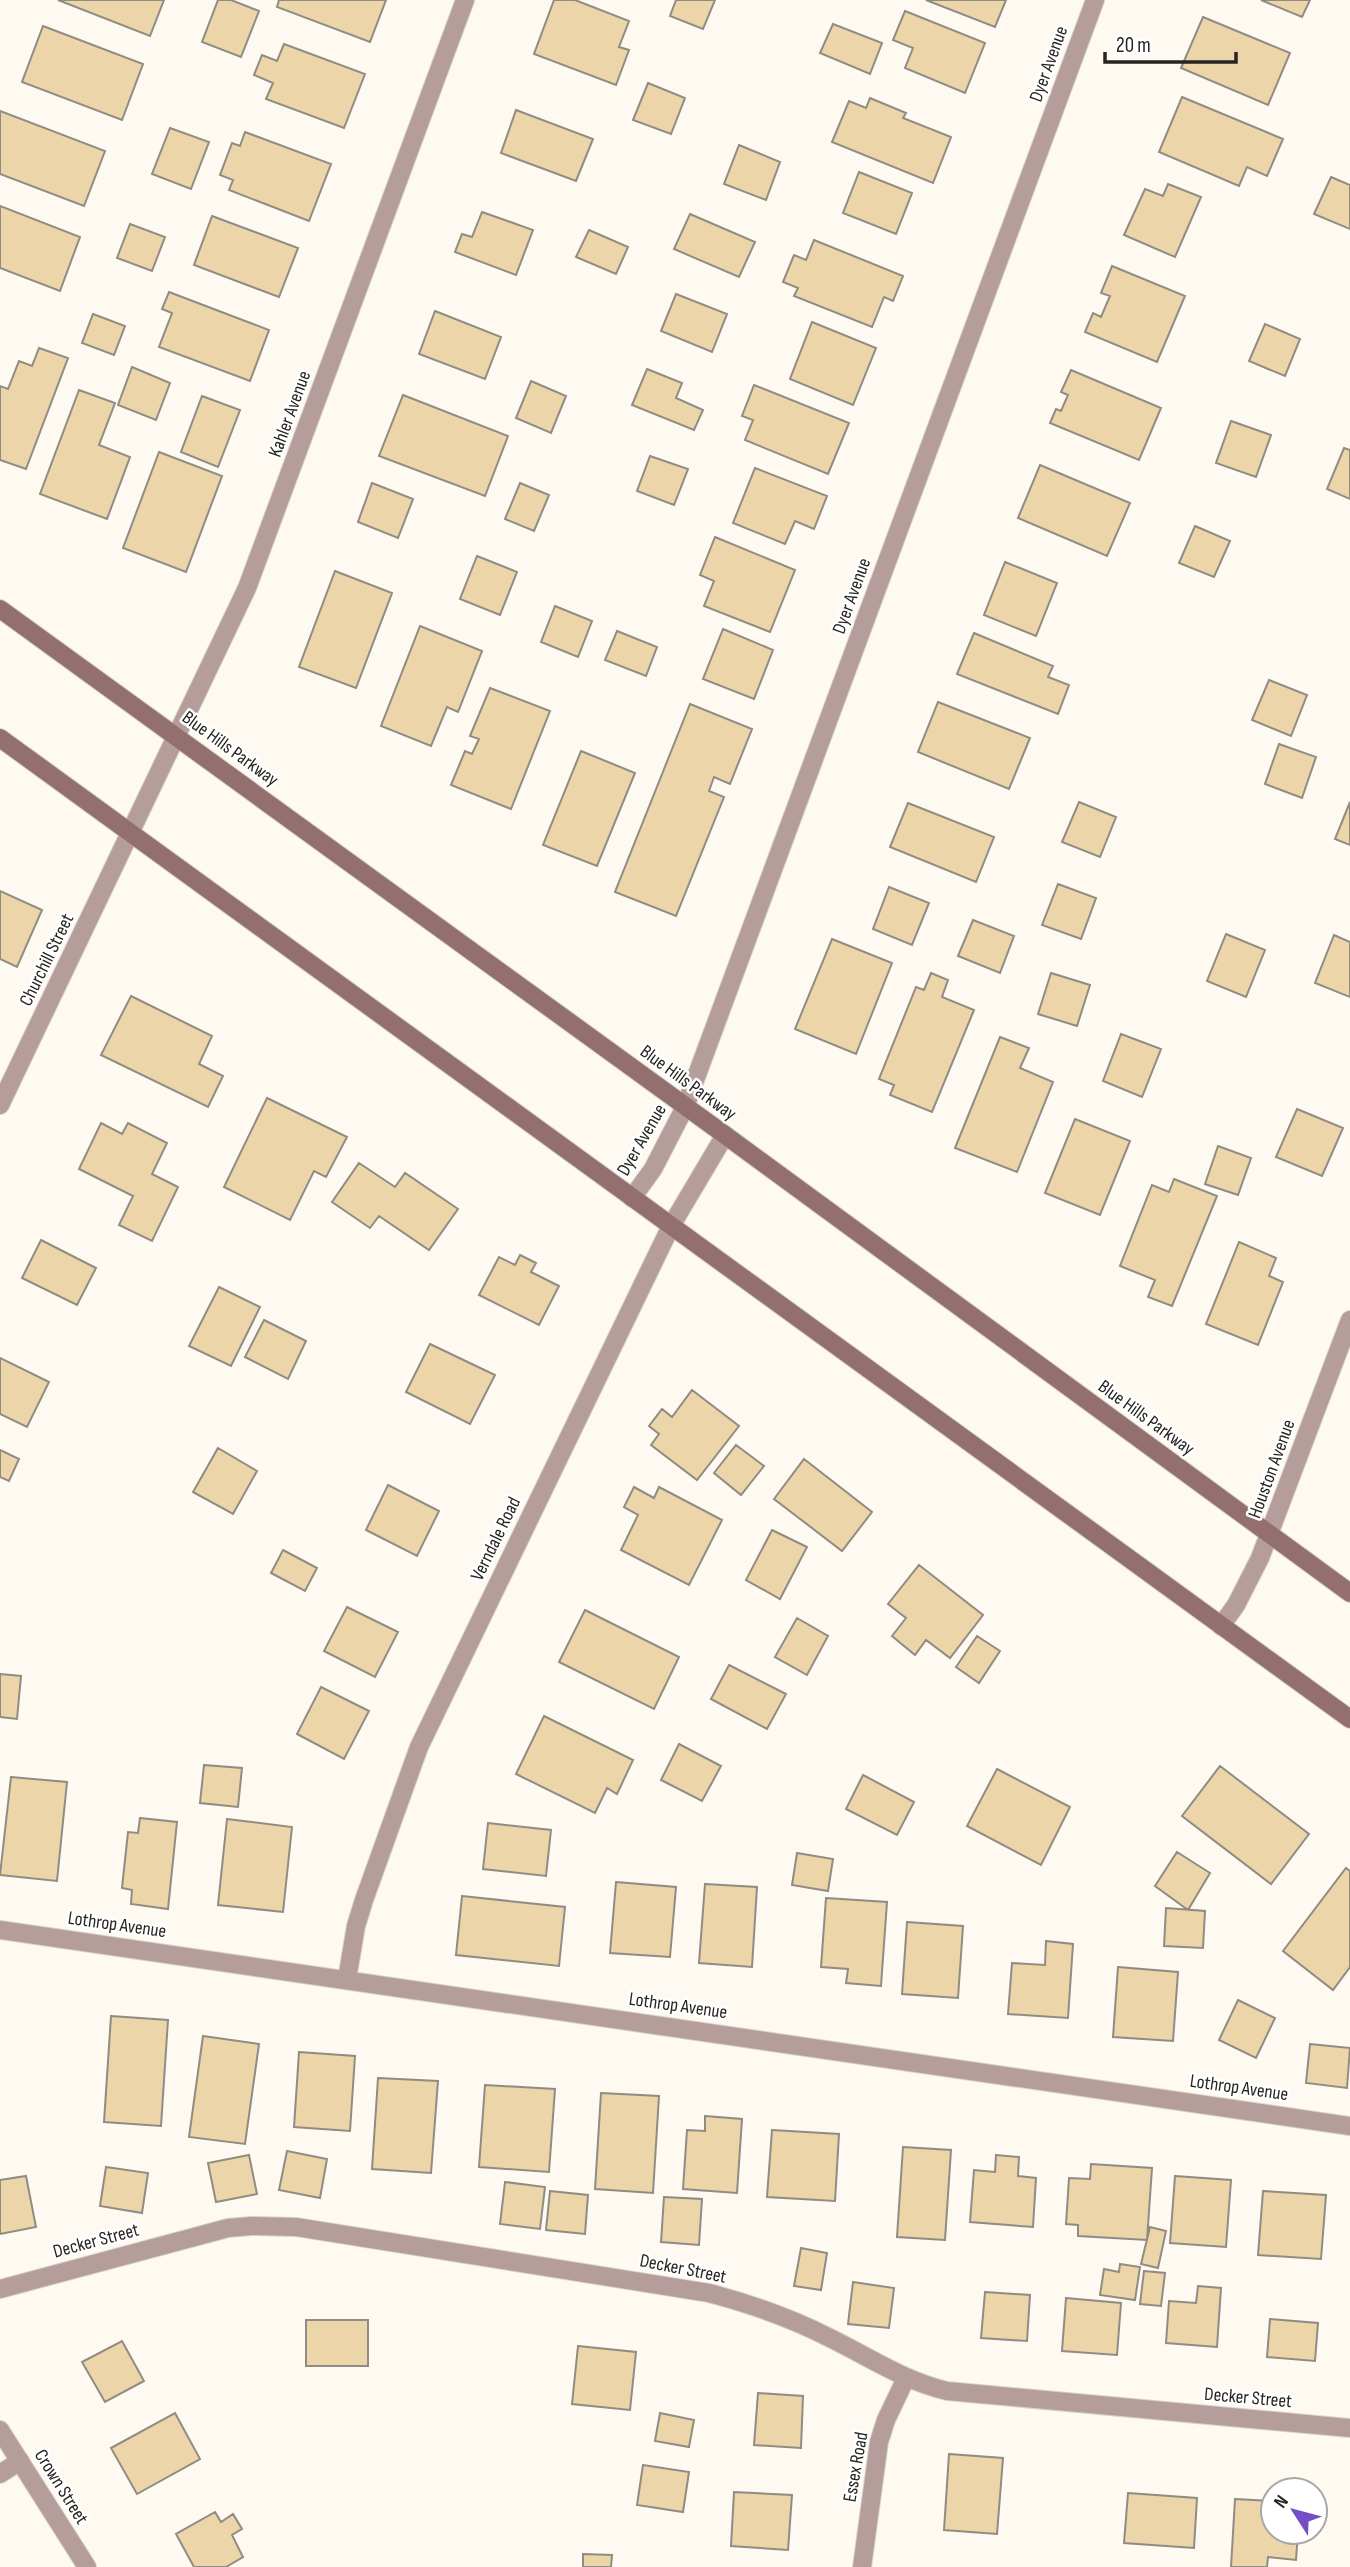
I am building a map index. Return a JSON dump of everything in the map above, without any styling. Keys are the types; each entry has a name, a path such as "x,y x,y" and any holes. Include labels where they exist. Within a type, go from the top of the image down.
{"main road":[{"name":"Blue Hills Parkway","path":"0,609 1350,1593"},
{"path":"0,738 1350,1719"}],"street":[{"name":"Kahler Avenue","path":"131,834 230,627 263,548 465,0"},
{"name":"Dyer Avenue","path":"632,1198 653,1169 685,1107 1095,0"},
{"name":"Churchill Street","path":"0,1105 131,834"},
{"name":"Verndale Road","path":"347,1979 356,1926 364,1900 419,1746 671,1226 725,1135"},
{"name":"Houston Avenue","path":"1222,1626 1249,1582 1270,1535 1350,1320"},
{"name":"Lothrop Avenue","path":"0,1930 1350,2126"},
{"name":"Decker Street","path":"0,2289 228,2228 296,2227 709,2293 802,2324 905,2378 947,2391 1350,2428"},
{"name":"Essex Road","path":"862,2567 879,2442 905,2378"},
{"name":"Crown Street","path":"0,2430 87,2567"},
{"path":"0,2474 20,2461"}],"building":[{"path":"58,0 164,0 150,36"},
{"path":"218,0 231,0 259,11 241,57 202,42"},
{"path":"279,0 386,0 370,42 277,7"},
{"path":"554,0 575,0 629,21 619,47 629,50 616,85 534,54"},
{"path":"676,0 715,0 703,29 670,16"},
{"path":"926,0 1006,0 995,27"},
{"path":"1261,0 1310,0 1302,17"},
{"path":"905,11 985,43 965,93 905,68 913,48 893,40"},
{"path":"1203,17 1290,53 1268,105 1181,68"},
{"path":"833,24 882,43 870,74 820,53"},
{"path":"43,26 143,64 122,120 22,82"},
{"path":"284,44 365,74 344,128 266,99 273,83 254,75 262,55 277,61"},
{"path":"648,83 685,98 671,134 633,120"},
{"path":"1182,97 1283,139 1267,176 1247,167 1239,186 1159,152"},
{"path":"870,98 906,113 903,118 951,137 933,183 832,142 849,101 866,108"},
{"path":"516,110 593,139 576,181 501,153"},
{"path":"0,111 105,151 84,206 0,174"},
{"path":"170,128 209,142 191,189 152,174"},
{"path":"245,132 331,164 309,221 229,190 233,180 220,175 232,143 240,146"},
{"path":"739,145 780,162 766,200 724,184"},
{"path":"859,172 912,193 896,234 843,213"},
{"path":"1331,177 1350,185 1350,229 1314,214"},
{"path":"1168,184 1201,197 1175,257 1124,235 1145,189 1163,196"},
{"path":"0,206 80,237 60,291 0,268"},
{"path":"482,212 533,230 516,275 455,252 462,234 472,237"},
{"path":"690,214 755,242 739,277 674,249"},
{"path":"212,216 298,248 279,297 194,265"},
{"path":"130,224 165,237 152,271 117,258"},
{"path":"589,230 628,247 616,274 576,257"},
{"path":"814,240 903,276 893,301 884,297 872,327 794,296 798,288 783,282 794,255 806,260"},
{"path":"1112,266 1185,296 1157,362 1085,332 1093,313 1101,317 1110,296 1101,293"},
{"path":"169,292 269,330 250,381 159,347 172,313 162,309"},
{"path":"676,294 727,314 712,352 661,331"},
{"path":"435,311 501,337 485,379 419,354"},
{"path":"93,314 125,326 114,355 82,343"},
{"path":"812,322 876,348 853,405 790,379"},
{"path":"1265,324 1300,339 1285,376 1249,361"},
{"path":"39,348 68,358 26,469 0,460 0,386 8,389 19,361 32,366"},
{"path":"132,367 170,383 156,420 118,405"},
{"path":"647,369 682,383 676,398 703,410 694,430 632,405"},
{"path":"1071,370 1161,408 1139,460 1050,423 1056,409 1061,411 1068,395 1061,392"},
{"path":"531,381 566,396 551,433 516,418"},
{"path":"754,385 849,423 828,474 745,440 753,420 742,416"},
{"path":"79,390 115,403 99,445 130,457 107,519 40,494"},
{"path":"403,395 508,436 485,496 379,456"},
{"path":"202,396 240,410 218,467 181,452"},
{"path":"1231,421 1271,435 1256,477 1216,463"},
{"path":"1344,448 1350,450 1350,499 1327,489"},
{"path":"159,452 222,476 186,572 123,548"},
{"path":"650,456 688,469 674,505 637,491"},
{"path":"1040,465 1130,503 1107,556 1018,518"},
{"path":"755,468 827,496 814,529 795,521 785,544 733,523"},
{"path":"372,483 413,499 398,538 358,522"},
{"path":"520,483 549,495 534,531 505,519"},
{"path":"1195,526 1230,541 1214,577 1179,563"},
{"path":"715,537 795,570 770,632 704,606 714,581 700,575"},
{"path":"477,556 517,572 500,615 460,599"},
{"path":"1005,562 1057,583 1036,636 984,615"},
{"path":"335,571 392,593 356,688 299,667"},
{"path":"555,606 592,621 578,657 541,642"},
{"path":"420,626 482,651 458,712 447,707 431,746 381,726"},
{"path":"723,629 773,650 754,699 703,679"},
{"path":"617,631 657,647 646,676 605,660"},
{"path":"974,633 1053,666 1048,677 1069,685 1058,714 957,674"},
{"path":"1269,680 1307,695 1291,736 1252,720"},
{"path":"490,688 550,711 511,809 451,785 465,751 472,754 479,739 470,736"},
{"path":"938,702 1030,738 1009,789 918,752"},
{"path":"690,704 752,729 730,784 714,777 709,791 724,797 676,916 615,892"},
{"path":"1279,744 1316,757 1302,798 1265,784"},
{"path":"581,751 635,773 597,866 543,845"},
{"path":"1079,802 1116,817 1100,857 1062,842"},
{"path":"1350,802 1350,845 1335,839"},
{"path":"908,803 994,837 976,882 890,847"},
{"path":"1058,884 1096,898 1081,939 1042,925"},
{"path":"889,887 929,903 912,945 873,929"},
{"path":"0,891 42,910 17,967 0,959"},
{"path":"973,920 1014,936 1000,973 958,956"},
{"path":"1226,934 1265,950 1246,997 1207,981"},
{"path":"1334,935 1350,942 1350,997 1315,983"},
{"path":"832,939 892,963 856,1054 795,1029"},
{"path":"931,973 948,980 942,997 974,1010 932,1112 890,1095 894,1085 879,1079 916,987 924,990"},
{"path":"1051,973 1090,985 1077,1026 1038,1014"},
{"path":"131,996 212,1036 199,1064 223,1076 208,1107 101,1055"},
{"path":"1121,1034 1161,1049 1142,1097 1103,1081"},
{"path":"1000,1037 1029,1048 1020,1068 1053,1082 1017,1172 955,1148"},
{"path":"267,1098 347,1137 326,1177 314,1171 290,1220 224,1187"},
{"path":"1297,1109 1343,1128 1322,1176 1276,1157"},
{"path":"1075,1119 1130,1141 1100,1215 1045,1193"},
{"path":"101,1123 122,1134 128,1123 167,1143 152,1174 178,1187 152,1241 119,1225 133,1196 79,1169"},
{"path":"1218,1146 1251,1158 1238,1195 1205,1184"},
{"path":"359,1163 395,1187 405,1173 458,1209 429,1250 379,1216 370,1228 332,1202"},
{"path":"1174,1179 1217,1196 1172,1306 1148,1297 1155,1280 1120,1266 1152,1185 1169,1192"},
{"path":"41,1240 96,1268 77,1305 22,1278"},
{"path":"1239,1242 1276,1258 1269,1276 1283,1282 1258,1345 1206,1324"},
{"path":"520,1255 536,1263 531,1272 559,1286 539,1325 479,1295 499,1257 515,1265"},
{"path":"219,1287 260,1307 231,1366 189,1346"},
{"path":"264,1320 306,1341 288,1379 245,1357"},
{"path":"430,1344 495,1375 470,1424 406,1392"},
{"path":"0,1358 49,1382 27,1427 0,1414"},
{"path":"692,1390 739,1426 697,1480 651,1445 659,1434 649,1426 662,1409 672,1417"},
{"path":"736,1445 764,1466 741,1495 714,1473"},
{"path":"218,1448 257,1471 233,1514 193,1492"},
{"path":"0,1450 19,1459 9,1481 0,1477"},
{"path":"804,1459 872,1512 842,1551 774,1499"},
{"path":"388,1485 439,1511 417,1556 366,1530"},
{"path":"634,1487 654,1498 659,1487 722,1520 689,1585 621,1550 638,1515 624,1507"},
{"path":"772,1530 807,1547 780,1599 746,1580"},
{"path":"283,1550 317,1568 305,1591 271,1573"},
{"path":"919,1565 983,1615 950,1658 926,1640 915,1655 892,1636 906,1618 888,1604"},
{"path":"347,1607 398,1632 375,1677 324,1651"},
{"path":"585,1610 679,1657 654,1709 559,1662"},
{"path":"797,1618 828,1636 807,1675 775,1657"},
{"path":"977,1636 1000,1651 979,1683 956,1667"},
{"path":"729,1665 786,1694 767,1729 711,1699"},
{"path":"0,1674 21,1676 17,1719 0,1717"},
{"path":"321,1687 369,1711 344,1759 297,1734"},
{"path":"544,1716 633,1760 617,1794 607,1788 595,1813 516,1774"},
{"path":"679,1744 721,1766 702,1801 661,1780"},
{"path":"204,1765 242,1768 238,1807 200,1803"},
{"path":"1220,1766 1309,1834 1271,1884 1182,1816"},
{"path":"997,1769 1070,1807 1041,1865 967,1826"},
{"path":"863,1775 914,1802 897,1835 846,1809"},
{"path":"11,1777 67,1782 57,1881 0,1875"},
{"path":"140,1818 177,1822 168,1909 131,1904 132,1890 122,1888 128,1832 138,1833"},
{"path":"227,1819 292,1827 283,1912 218,1905"},
{"path":"488,1823 551,1830 546,1876 483,1869"},
{"path":"1177,1852 1210,1873 1188,1910 1155,1886"},
{"path":"797,1853 833,1859 828,1891 792,1885"},
{"path":"1346,1868 1350,1871 1350,1967 1333,1990 1283,1951"},
{"path":"616,1882 676,1887 670,1957 610,1953"},
{"path":"705,1884 757,1887 752,1967 699,1963"},
{"path":"462,1896 565,1907 559,1966 456,1955"},
{"path":"826,1898 887,1902 881,1986 846,1983 848,1969 821,1967"},
{"path":"1166,1908 1205,1911 1203,1948 1164,1946"},
{"path":"907,1922 963,1926 958,1998 902,1994"},
{"path":"1046,1941 1073,1944 1068,2018 1008,2014 1012,1963 1045,1965"},
{"path":"1118,1967 1178,1972 1173,2041 1113,2037"},
{"path":"1238,2000 1275,2018 1256,2058 1219,2040"},
{"path":"111,2016 168,2020 161,2126 104,2122"},
{"path":"203,2036 259,2044 245,2144 189,2137"},
{"path":"1310,2044 1350,2048 1347,2088 1306,2083"},
{"path":"299,2052 355,2056 350,2131 294,2127"},
{"path":"378,2078 438,2081 431,2173 372,2169"},
{"path":"485,2085 555,2089 549,2172 479,2167"},
{"path":"601,2093 659,2096 653,2193 595,2189"},
{"path":"705,2116 742,2119 737,2193 683,2189 687,2130 705,2131"},
{"path":"772,2130 839,2134 835,2201 767,2197"},
{"path":"903,2147 951,2150 945,2240 897,2237"},
{"path":"287,2151 327,2159 320,2198 279,2190"},
{"path":"249,2155 257,2194 216,2202 208,2163"},
{"path":"996,2155 1019,2157 1018,2176 1036,2178 1033,2227 970,2222 974,2170 995,2172"},
{"path":"1091,2164 1152,2168 1147,2240 1078,2236 1078,2225 1066,2224 1069,2178 1090,2179"},
{"path":"106,2167 148,2173 142,2213 100,2206"},
{"path":"26,2176 36,2227 0,2234 0,2180"},
{"path":"1175,2176 1231,2180 1226,2247 1170,2243"},
{"path":"505,2182 545,2187 540,2229 500,2224"},
{"path":"550,2191 588,2195 585,2234 546,2230"},
{"path":"1263,2191 1326,2195 1321,2259 1258,2255"},
{"path":"664,2197 702,2199 699,2245 661,2242"},
{"path":"1150,2227 1166,2231 1158,2268 1141,2264"},
{"path":"801,2248 827,2253 821,2290 794,2286"},
{"path":"1120,2264 1140,2267 1135,2300 1100,2295 1104,2269 1119,2272"},
{"path":"1144,2271 1165,2273 1161,2306 1140,2304"},
{"path":"853,2282 894,2288 889,2328 848,2324"},
{"path":"1198,2286 1221,2288 1217,2347 1166,2343 1169,2301 1196,2303"},
{"path":"985,2292 1030,2295 1027,2341 981,2338"},
{"path":"1066,2298 1121,2303 1117,2355 1062,2351"},
{"path":"1270,2319 1318,2323 1315,2361 1267,2357"},
{"path":"306,2320 368,2320 368,2366 306,2366"},
{"path":"122,2341 144,2381 105,2402 82,2362"},
{"path":"578,2346 636,2352 630,2410 572,2404"},
{"path":"758,2393 803,2396 801,2448 754,2445"},
{"path":"175,2413 200,2459 137,2494 111,2448"},
{"path":"660,2413 694,2420 689,2447 655,2441"},
{"path":"949,2454 1003,2458 997,2534 944,2530"},
{"path":"643,2465 689,2472 683,2512 637,2505"},
{"path":"734,2492 792,2495 788,2550 731,2546"},
{"path":"1128,2493 1197,2498 1194,2548 1124,2543"},
{"path":"1235,2499 1259,2500 1259,2546 1297,2546 1296,2560 1268,2557 1267,2567 1231,2567"},
{"path":"215,2512 221,2522 233,2514 242,2529 232,2535 243,2557 226,2567 194,2567 176,2534"},
{"path":"583,2554 612,2555 611,2567 583,2567"}]}
